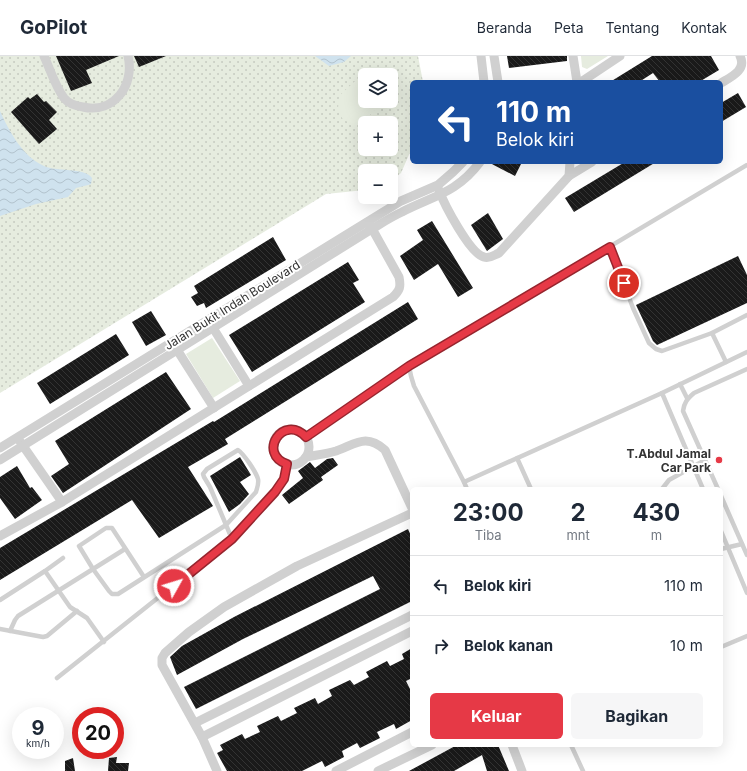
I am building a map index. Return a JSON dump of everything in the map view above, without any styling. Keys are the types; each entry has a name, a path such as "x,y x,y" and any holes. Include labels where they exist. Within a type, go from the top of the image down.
{"street":[{"path":"44,56 64,99 76,106 89,108 102,107 114,101 123,91 129,78 130,65 128,56"},
{"path":"480,56 484,80"},
{"path":"494,56 498,80"},
{"path":"574,56 577,80"},
{"path":"584,80 620,56"},
{"path":"723,82 739,72 742,67 743,60 740,56"},
{"path":"0,460 20,441 370,225 401,201 438,184 461,164"},
{"path":"370,225 454,188 478,164"},
{"path":"569,176 570,164"},
{"path":"438,184 441,195 454,221 472,249 485,258 499,253 569,176 589,164"},
{"path":"0,536 62,502 393,297 400,290 400,277 370,225"},
{"path":"210,324 249,386"},
{"path":"174,346 214,408"},
{"path":"306,457 309,447 306,437 302,433 292,429 283,431 277,436 274,445 275,455 282,462 287,464 298,463 306,457 326,454 365,440 377,443 385,450 410,504"},
{"path":"0,448 20,441"},
{"path":"20,441 62,502"},
{"path":"217,771 202,736 162,665 162,658 166,652 189,632 224,607 297,566 410,515"},
{"path":"195,723 410,616"},
{"path":"202,736 410,632"},
{"path":"336,771 410,733"},
{"path":"378,771 428,747"},
{"path":"513,747 522,771"}],"lane":[{"path":"306,437 409,366 747,165"},
{"path":"610,247 633,308 651,346 656,349 662,351 712,333 747,315"},
{"path":"712,333 726,362"},
{"path":"464,482 662,393 747,352"},
{"path":"409,366 410,376 414,386 466,487"},
{"path":"717,487 683,411 684,405 687,398 694,393 747,369"},
{"path":"680,384 687,398"},
{"path":"662,393 702,487"},
{"path":"144,578 112,528 109,527 81,544 80,548 109,592 114,595 118,594 144,578 226,525 256,492 258,480 243,453 238,450 203,474 210,487 226,525 232,539"},
{"path":"517,458 530,487"},
{"path":"664,487 669,480 705,460"},
{"path":"57,678 232,539 275,492 284,479 287,464"},
{"path":"723,501 747,555"},
{"path":"723,535 747,592"},
{"path":"723,549 742,544"},
{"path":"10,631 14,620 18,616 125,549"},
{"path":"0,600 63,558"},
{"path":"45,571 70,607 87,618 104,642"},
{"path":"0,629 43,637 47,636 77,611"},
{"path":"723,646 747,636"},
{"path":"572,747 583,771"}],"shaded area":[{"path":"0,56 418,56 423,80 410,80 410,153 401,173 398,175 398,164 358,164 358,191 326,194 0,393"},
{"path":"581,56 608,56 587,69 582,67"},
{"path":"358,78 358,108 378,108 368,116 358,116 358,122 354,124 343,120 338,109 339,96"},
{"path":"212,338 240,381 213,398 186,354"}],"water":[{"path":"315,56 351,56 344,62 329,66"},
{"path":"0,111 12,135 23,150 36,162 49,168 83,172 92,178 91,184 76,188 68,197 36,204 0,216"}],"building":[{"path":"56,56 119,56 86,70 92,83 71,91"},
{"path":"134,56 166,56 139,67"},
{"path":"507,56 567,56 567,61 509,68"},
{"path":"652,56 711,56 719,70 702,80 658,80 653,73 642,80 613,80"},
{"path":"738,93 746,107 723,121 723,102"},
{"path":"37,94 44,102 46,101 57,112 49,120 57,129 39,144 11,112 28,97 30,99"},
{"path":"492,164 521,164 515,176"},
{"path":"622,164 653,164 574,212 565,198"},
{"path":"488,213 503,239 487,251 471,225"},
{"path":"432,221 473,288 458,297 438,264 414,280 400,256 423,240 417,230"},
{"path":"273,237 286,260 206,308 204,303 197,306 191,297 198,293 194,286"},
{"path":"738,256 747,275 747,303 657,345 653,341 636,305"},
{"path":"348,262 359,280 353,283 365,302 252,372 229,335"},
{"path":"408,302 418,319 225,439 228,444 188,467 213,506 159,538 132,500 0,580 0,548 213,421 214,422"},
{"path":"151,311 166,335 146,346 132,322"},
{"path":"116,334 129,355 50,404 37,383"},
{"path":"166,372 191,409 63,493 51,476 69,464 55,441"},
{"path":"240,457 251,475 240,482 249,494 240,504 229,512 210,476"},
{"path":"333,458 338,465 321,477 323,480 289,504 282,495 303,478 298,471 310,462 315,468 327,459"},
{"path":"17,466 30,488 32,487 42,500 15,519 0,498 0,477"},
{"path":"408,529 410,534 410,602 196,709 184,687 380,589 373,576 243,639 177,675 170,657 182,646 234,617"},
{"path":"410,649 410,679 406,681 410,689 410,721 396,729 394,724 377,732 380,738 360,748 357,743 342,751 344,757 325,767 322,761 302,771 227,771 217,753 223,750 220,745 242,734 245,739 260,732 257,726 278,716 281,721 297,713 294,708 315,698 318,704 332,696 329,690 350,680 354,685 369,677 366,672 387,661 390,666 404,659 402,654"},
{"path":"453,747 499,747 509,771 487,771 482,755 454,771 409,771"},
{"path":"73,759 75,771 65,771 65,761"},
{"path":"109,759 117,759 116,763 129,763 128,771 108,771"}],"place":[{"name":"T.Abdul Jamal Car Park","path":"719,460"}],"route":[{"path":"174,586 232,539 275,492 284,479 287,464 282,462 275,455 275,440 280,433 292,429 298,430 306,437 409,366 610,247 624,283"}]}
